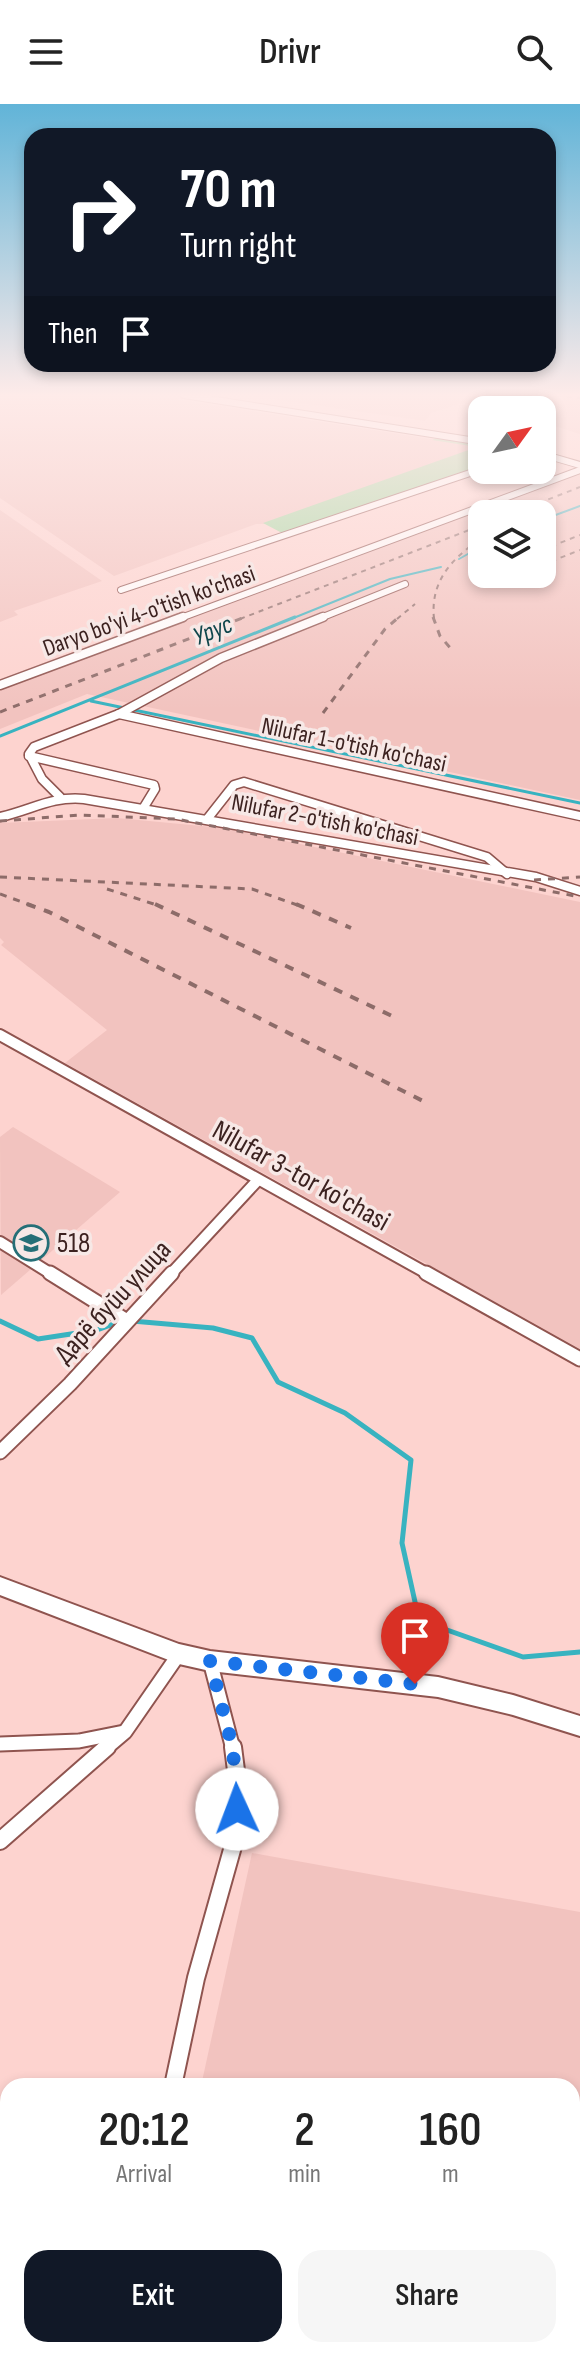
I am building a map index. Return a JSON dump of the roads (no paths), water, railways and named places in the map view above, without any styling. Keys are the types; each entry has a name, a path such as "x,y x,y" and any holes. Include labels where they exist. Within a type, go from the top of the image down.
{"street":[{"path":"121,590 389,500"},
{"name":"Daryo bo'yi 4-o'tish ko'chasi","path":"0,685 492,500"},
{"path":"29,756 34,747 119,714 221,658 405,584"},
{"name":"Nilufar 1-o'tish ko'chasi","path":"119,714 580,816"},
{"path":"29,756 42,779 60,797"},
{"path":"29,756 154,785 155,789 144,807"},
{"path":"208,818 234,785 244,782 487,857 507,874"},
{"name":"Nilufar 2-o'tish ko'chasi","path":"0,817 23,812 60,797 144,807 536,877 580,891"},
{"name":"Nilufar 3-tor ko'chasi","path":"0,1035 580,1359"},
{"name":"Дарё буйи улица","path":"0,1452 70,1384 258,1180"},
{"path":"0,1242 127,1321"},
{"path":"0,1586 179,1654 210,1661 438,1687 580,1726"},
{"path":"0,1841 125,1732 179,1654"},
{"path":"175,2078 196,1978 237,1832 238,1786 233,1749 210,1661"},
{"path":"0,1744 79,1741 125,1732"}],"waterway":[{"name":"Урус","path":"556,515 580,506"},
{"name":"Урус","path":"459,559 468,554"},
{"name":"Урус","path":"291,619 390,579 441,567"},
{"name":"Урус","path":"0,736 295,617"},
{"path":"91,701 580,803"},
{"path":"0,1321 38,1339 97,1330 119,1322"},
{"path":"132,1321 213,1328 252,1338 278,1382 345,1413 411,1460 402,1543 419,1620 523,1657 580,1652"}],"railway":[{"path":"240,619 468,530"},
{"path":"556,544 580,535"},
{"path":"434,619 440,582 453,562 468,549"},
{"path":"556,559 580,550"},
{"path":"397,619 415,604"},
{"path":"0,712 245,617"},
{"path":"323,713 385,629 399,617"},
{"path":"433,617 440,636 453,651"},
{"path":"0,821 80,815 176,819 580,897"},
{"path":"0,877 252,889 300,906"},
{"path":"534,880 580,877"},
{"path":"107,889 158,905"},
{"path":"0,894 33,906"},
{"path":"27,904 49,912 423,1101"},
{"path":"296,904 351,928"},
{"path":"158,905 392,1016"}],"place":[{"name":"518","path":"31,1243"}]}
